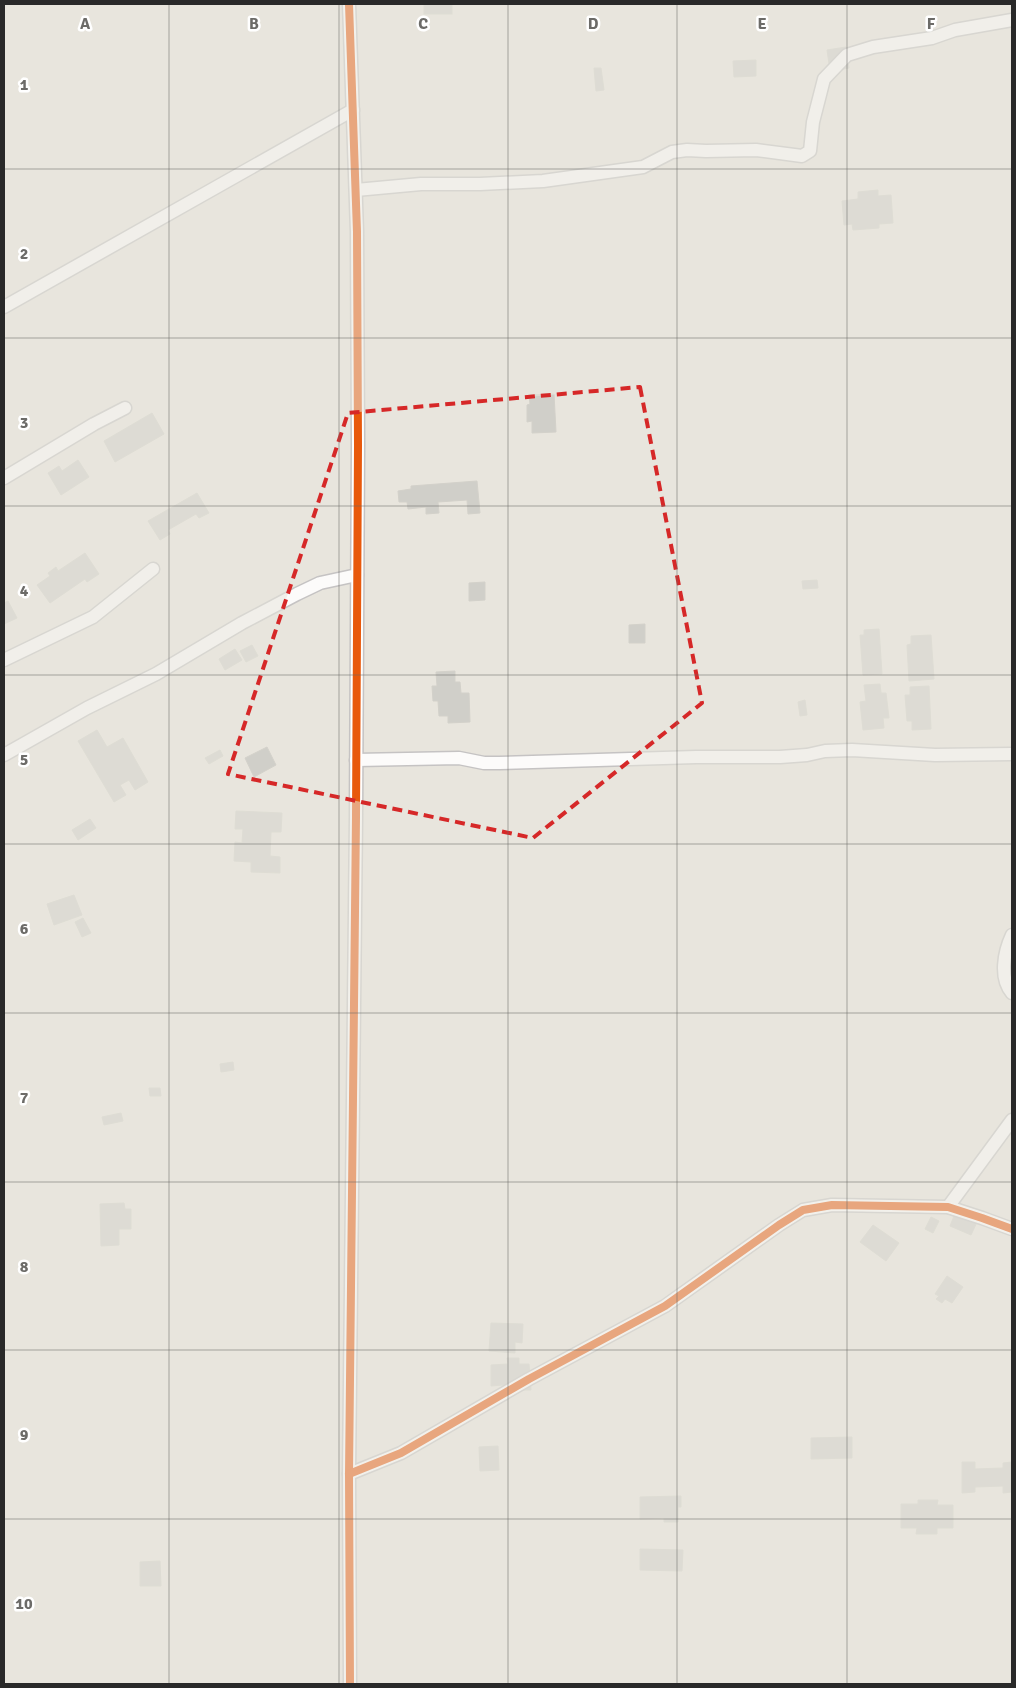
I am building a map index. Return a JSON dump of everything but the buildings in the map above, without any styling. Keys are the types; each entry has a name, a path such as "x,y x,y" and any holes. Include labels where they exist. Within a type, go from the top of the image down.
{"street":[{"path":"349,4 357,232 356,760 349,1474 350,1684"},
{"path":"356,190 421,184 543,181 643,167 672,152 687,150 756,150 802,156 810,151 813,122 824,79 847,55 873,46 932,38 955,30 1012,20"},
{"path":"4,307 353,110"},
{"path":"4,478 94,424 125,408"},
{"path":"4,660 93,617 153,569"},
{"path":"4,755 87,708 156,674 242,623 297,594 320,583 357,575"},
{"path":"356,760 459,758 484,763 499,763 696,757 780,757 807,755 825,750 935,755 1012,754"},
{"path":"1012,935 1008,944 1004,976 1012,993"},
{"path":"948,1207 1012,1120"},
{"path":"349,1474 401,1453 529,1379 665,1306 803,1210 832,1205 948,1207 1012,1229"}],"highlighted area":[{"path":"640,387 702,703 533,838 228,774 348,413"}],"cycle path":[{"path":"349,4 357,232 358,445 349,1474 350,1684"},
{"path":"349,1474 401,1453 529,1379 665,1306 803,1210 832,1205 948,1207 1012,1229"}]}
